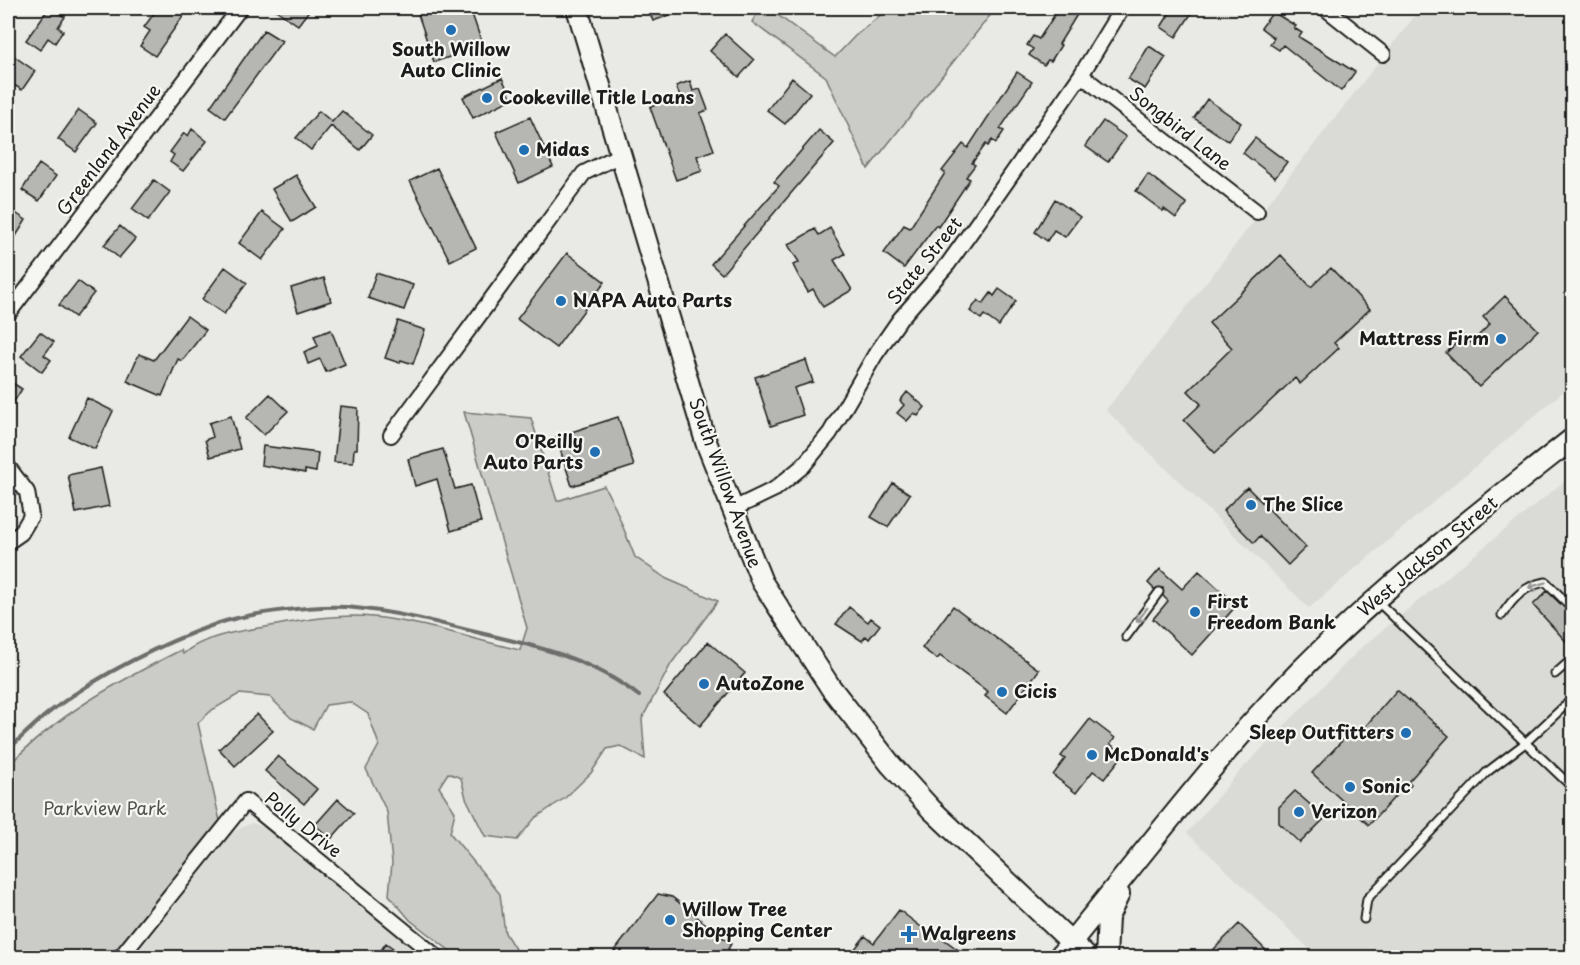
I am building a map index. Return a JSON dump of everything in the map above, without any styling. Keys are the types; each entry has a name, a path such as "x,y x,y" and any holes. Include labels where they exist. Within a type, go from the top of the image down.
{"main road":[{"name":"South Willow Avenue","path":"577,8 693,400 731,510 762,582 831,688 891,765 931,809 1088,957"},
{"name":"West Jackson Street","path":"1058,957 1225,754 1299,673 1375,599 1453,532 1572,439"},
{"path":"1106,957 1108,917 1127,873"}],"street":[{"name":"Greenland Avenue","path":"8,314 240,8"},
{"name":"State Street","path":"731,510 775,489 803,466 830,433 875,355 900,319 948,264 1081,75 1122,8"},
{"path":"1325,8 1383,54"},
{"name":"Songbird Lane","path":"1081,75 1257,212"},
{"path":"391,435 584,173 620,155"},
{"path":"8,467 27,492 31,516 21,533 8,543"},
{"name":"Polly Drive","path":"120,957 246,801 438,957"}],"lane":[{"path":"1502,615 1512,600 1524,590 1546,582 1572,608"},
{"path":"1126,638 1159,592"},
{"path":"1375,599 1524,744 1572,787"},
{"path":"1555,674 1572,659"},
{"path":"1364,918 1367,899 1487,772 1524,744 1572,699"}],"shaded area":[{"path":"1421,8 1572,8 1572,384 1309,608 1106,410"},
{"path":"1572,475 1572,957 1318,957 1187,833 1239,772 1362,647"},
{"path":"252,823 272,830 428,958 133,958 233,832"}],"green space":[{"path":"760,8 768,8 835,57 855,36 889,8 996,8 868,169 826,77 752,22"},
{"name":"Parkview Park","path":"464,412 531,418 557,501 604,486 635,557 667,579 718,601 671,664 642,719 645,759 620,746 607,749 591,773 565,798 535,818 517,840 485,836 466,798 461,778 448,773 439,787 455,812 450,833 500,894 505,933 520,957 458,957 410,920 389,895 392,863 387,812 366,769 379,745 368,714 350,702 326,705 313,729 291,718 270,697 239,694 212,710 198,723 220,821 111,957 8,957 8,766 47,730 111,687 181,650 183,654 199,643 219,636 330,617 359,616 392,619 520,650 527,628"}],"building":[{"path":"49,8 65,17 58,27 63,31 55,43 48,38 40,50 26,40"},
{"path":"158,8 189,8 155,56 140,46 150,31 144,27"},
{"path":"273,8 311,8 298,25"},
{"name":"South Willow Auto Clinic","path":"437,8 470,8 483,46 434,62 418,14"},
{"path":"648,8 686,8 687,9 653,21"},
{"path":"1059,8 1081,8 1051,61 1048,60 1044,65 1029,55 1033,49 1027,45 1033,36 1039,39"},
{"path":"1173,8 1195,8 1176,37 1161,27"},
{"path":"1273,12 1296,26 1294,28 1302,33 1299,37 1355,72 1341,91 1283,45 1279,50 1270,44 1274,38 1261,28"},
{"path":"264,30 282,41 225,118 210,107"},
{"path":"725,34 754,60 739,77 710,51"},
{"path":"1149,46 1166,57 1145,89 1128,79"},
{"path":"8,52 35,71 22,90 14,85 8,96"},
{"path":"1017,72 1032,82 1000,129 1004,131 996,143 992,140 988,146 986,144 972,163 975,165 966,177 970,179 938,227 936,225 904,268 884,253 904,225 910,228 945,173 942,171 963,144 968,148"},
{"name":"Cookeville Title Loans","path":"502,78 512,99 473,118 463,97"},
{"path":"792,78 810,93 785,124 767,110"},
{"path":"690,81 693,91 700,89 708,110 700,113 714,150 697,156 702,171 676,180 650,107 680,96 676,86"},
{"path":"1207,99 1241,123 1228,141 1194,118"},
{"path":"79,110 97,123 76,152 58,139"},
{"path":"319,111 332,122 342,111 372,135 360,150 331,126 311,150 296,138"},
{"name":"Midas","path":"530,117 553,167 519,183 496,132"},
{"path":"1103,121 1126,137 1108,162 1085,146"},
{"path":"192,129 207,141 183,171 170,162 174,155 170,152 184,133 188,136"},
{"path":"819,130 834,143 722,274 711,264 779,186 774,182"},
{"path":"1255,138 1287,162 1275,178 1243,153"},
{"path":"39,164 56,176 39,201 22,190"},
{"path":"437,168 476,248 450,261 410,181"},
{"path":"1148,174 1187,204 1176,218 1136,191"},
{"path":"296,175 316,207 292,222 272,189"},
{"path":"154,180 170,192 148,221 132,209"},
{"path":"1055,199 1080,217 1065,237 1054,230 1047,241 1035,232"},
{"path":"8,208 26,220 8,249"},
{"path":"262,212 285,229 262,260 239,243"},
{"path":"120,226 135,239 119,258 104,245"},
{"path":"830,228 845,254 834,260 852,290 823,307 813,289 808,292 798,275 793,265 799,262 788,245 815,229 819,235"},
{"name":"NAPA Auto Parts","path":"567,253 605,282 556,348 517,319"},
{"path":"1281,255 1311,287 1331,268 1370,309 1334,343 1339,348 1300,384 1295,378 1215,453 1184,420 1201,404 1188,391 1232,348 1209,323"},
{"path":"225,267 247,283 224,314 202,299"},
{"path":"376,273 413,285 404,310 368,298"},
{"path":"324,278 331,301 298,312 291,288"},
{"path":"78,281 94,293 75,317 59,305"},
{"path":"999,289 1016,301 999,326 984,315 981,319 970,311 978,300 983,304 991,293 994,296"},
{"name":"Mattress Firm","path":"1505,296 1538,330 1479,387 1446,353 1464,336 1471,343 1490,324 1483,317"},
{"path":"187,316 206,330 182,361 178,359 162,396 127,381 139,354 154,360"},
{"path":"398,321 425,330 413,364 385,358"},
{"path":"331,330 345,364 326,372 320,359 308,364 304,352 318,346 314,336"},
{"path":"40,332 54,342 44,355 51,360 42,372 21,356"},
{"path":"806,360 813,382 794,388 803,415 771,426 755,377"},
{"path":"8,380 22,389 8,411"},
{"path":"907,392 925,407 918,416 914,413 907,421 897,413 904,405 900,401"},
{"path":"270,394 288,411 264,435 246,418"},
{"path":"87,398 113,411 95,449 69,437"},
{"path":"340,406 358,408 357,449 354,449 353,463 334,462"},
{"path":"231,416 240,449 210,457 205,440 213,437 209,423"},
{"name":"O'Reilly Auto Parts","path":"618,417 634,466 572,486 556,437"},
{"path":"263,446 318,453 316,472 305,470 305,473 261,465"},
{"path":"443,449 455,489 471,485 481,522 451,531 437,479 415,486 408,459"},
{"path":"101,468 109,506 76,513 68,475"},
{"path":"893,483 910,494 888,527 871,517"},
{"path":"1247,487 1306,547 1288,565 1260,536 1254,543 1223,511"},
{"name":"First Freedom Bank","path":"1160,569 1182,589 1199,571 1237,605 1192,655 1153,619 1168,601 1163,596 1163,588 1154,589 1148,583"},
{"path":"1547,591 1572,615 1572,648 1533,605"},
{"path":"953,606 1039,670 1007,713 985,696 988,692 940,656 937,659 922,648"},
{"path":"849,607 868,622 871,618 880,625 869,639 866,636 862,641 836,624"},
{"name":"AutoZone","path":"708,642 745,673 700,726 664,695"},
{"path":"1397,690 1449,736 1408,782 1411,785 1404,793 1401,790 1369,825 1312,773 1351,731 1357,736"},
{"path":"257,714 273,731 235,766 219,749"},
{"name":"McDonald's","path":"1090,719 1115,738 1110,744 1124,754 1104,779 1093,771 1076,793 1053,775 1065,759 1061,756"},
{"path":"278,756 317,789 304,804 265,771"},
{"name":"Verizon","path":"1295,791 1325,818 1300,843 1279,823 1279,807"},
{"path":"338,799 354,813 331,839 315,825"},
{"name":"Willow Tree Shopping Center","path":"658,894 672,897 731,944 728,949 739,957 610,957"},
{"name":"Walgreens","path":"899,910 929,933 931,930 968,957 864,957 854,950 865,936 874,943"},
{"path":"1239,924 1273,957 1206,957"},
{"path":"386,943 405,957 376,957"}],"waterway":[{"path":"8,750 43,718 73,695 112,671 154,650 229,620 299,609 346,607 380,611 522,643 583,663 621,683 639,696"}],"place":[{"name":"South Willow Auto Clinic","path":"451,30"},
{"name":"Cookeville Title Loans","path":"487,98"},
{"name":"Midas","path":"524,150"},
{"name":"NAPA Auto Parts","path":"561,301"},
{"name":"Mattress Firm","path":"1501,339"},
{"name":"O'Reilly Auto Parts","path":"595,452"},
{"name":"The Slice","path":"1251,505"},
{"name":"First Freedom Bank","path":"1195,612"},
{"name":"AutoZone","path":"704,684"},
{"name":"Cicis","path":"1002,692"},
{"name":"Sleep Outfitters","path":"1406,733"},
{"name":"McDonald's","path":"1092,755"},
{"name":"Sonic","path":"1350,787"},
{"name":"Verizon","path":"1299,812"},
{"name":"Willow Tree Shopping Center","path":"670,920"},
{"name":"Walgreens","path":"909,934"}]}
